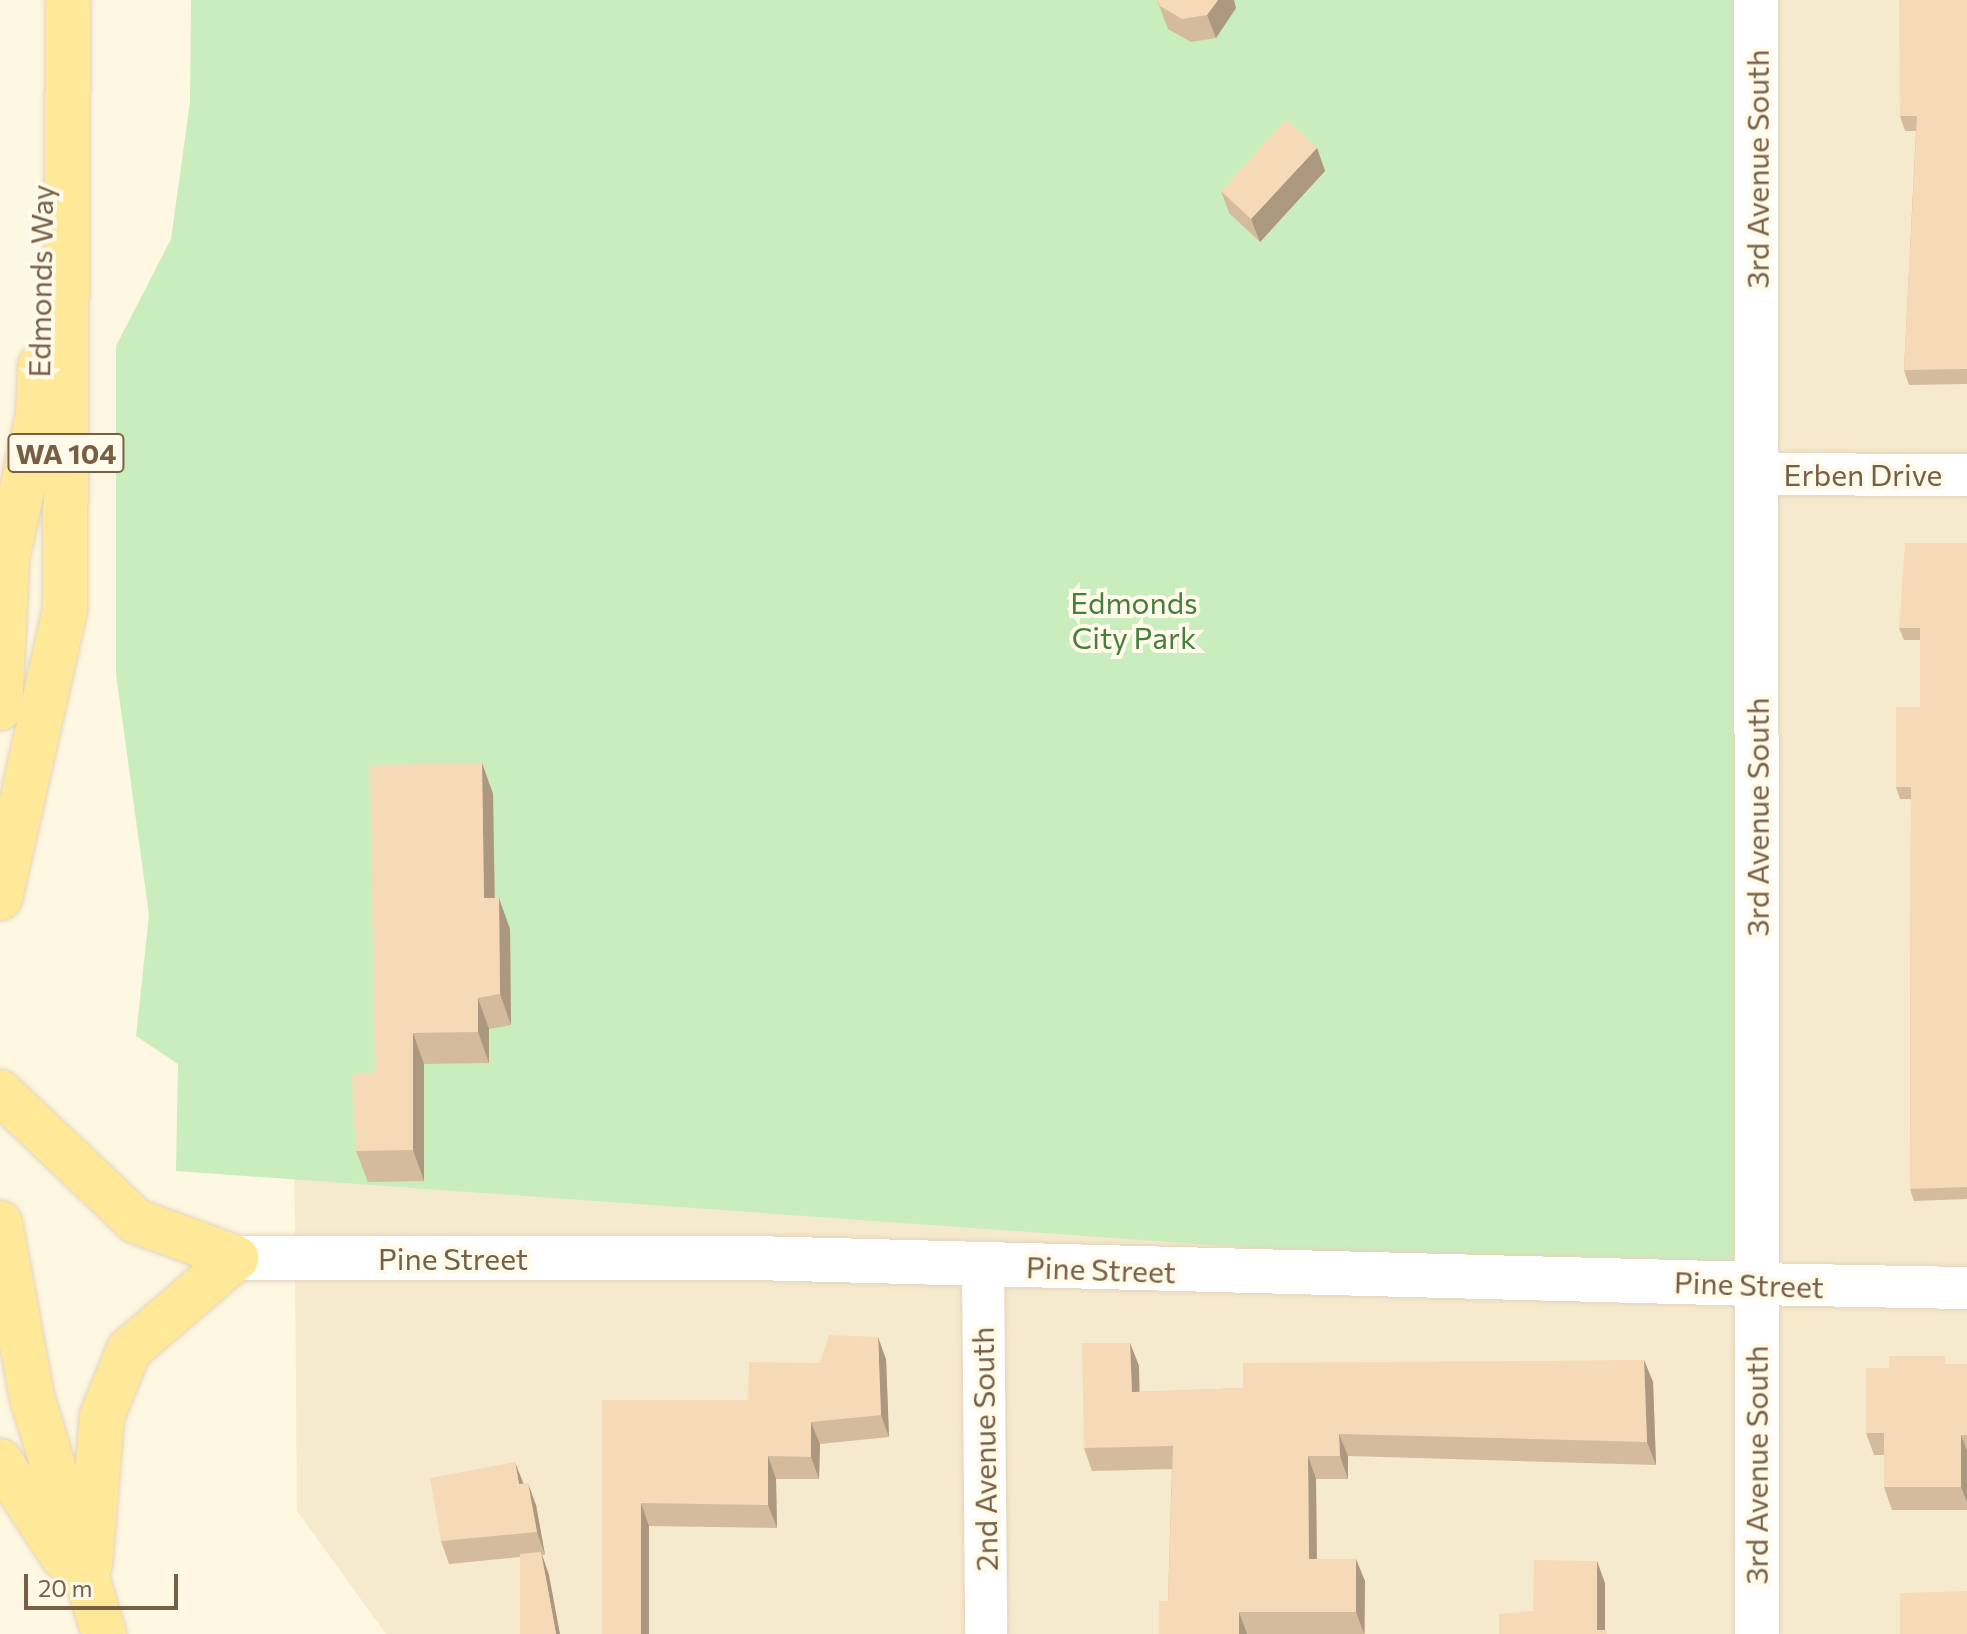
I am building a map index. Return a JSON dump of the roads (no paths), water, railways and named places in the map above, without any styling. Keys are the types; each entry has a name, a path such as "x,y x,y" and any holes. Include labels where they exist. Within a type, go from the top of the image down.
{"main road":[{"name":"Edmonds Way","path":"0,708 3,540 38,416 41,0"},
{"name":"WA 104","path":"0,898 65,609 68,0"},
{"path":"0,1092 136,1221 236,1258 129,1350 102,1416 87,1594"},
{"path":"2,1249 32,1397 87,1594 104,1634"},
{"path":"0,1461 87,1594"}],"street":[{"name":"3rd Avenue South","path":"1756,0 1757,1634"},
{"name":"Erben Drive","path":"1758,474 1967,475"},
{"name":"Pine Street","path":"236,1258 983,1264 1967,1288"},
{"name":"2nd Avenue South","path":"983,1264 986,1634"}],"park label":[{"name":"Edmonds City Park","path":"1134,619"}]}
